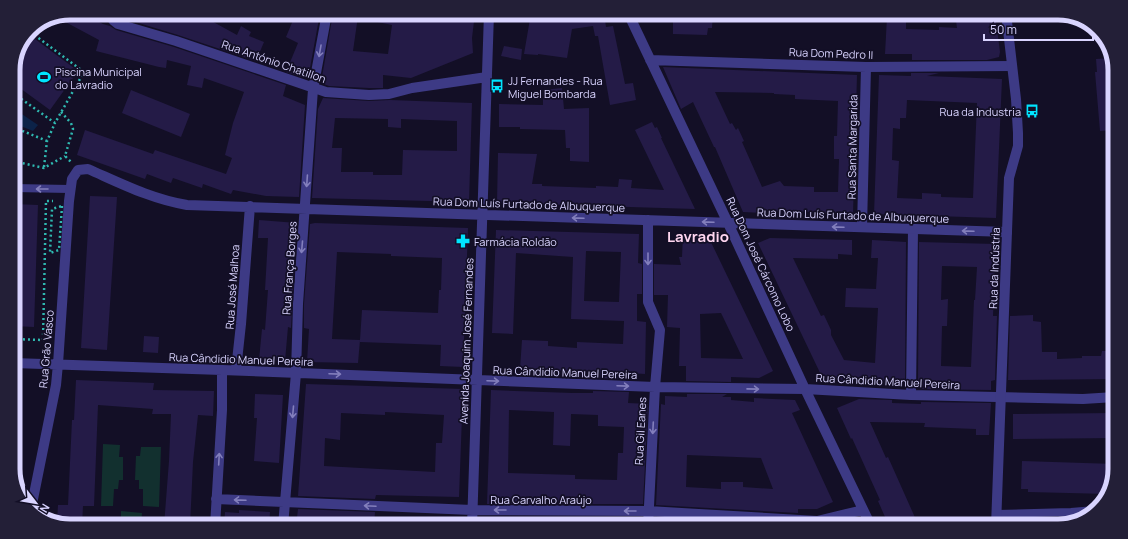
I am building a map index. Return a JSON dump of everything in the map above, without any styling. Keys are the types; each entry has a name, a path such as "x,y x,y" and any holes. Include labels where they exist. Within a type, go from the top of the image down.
{"street":[{"name":"Rua António Chatillon","path":"115,20 118,24 220,55 313,89 326,92 369,95 389,94 412,88 487,77"},
{"name":"Rua França Borges","path":"284,519 296,373 298,304 313,89 325,20"},
{"name":"Avenida Joaquim José Fernandes","path":"472,519 489,20"},
{"name":"Rua Dom José Cárcomo Lobo","path":"631,20 868,519"},
{"name":"Rua da Indústria","path":"997,519 1009,178 1018,146 1016,99 1007,20"},
{"name":"Rua Dom Pedro II","path":"650,60 866,67 1012,66"},
{"name":"Rua Santa Margarida","path":"862,227 866,67"},
{"name":"Rua Dom Luís Furtado de Albuquerque","path":"78,170 88,169 141,193 187,205 1007,232"},
{"path":"70,189 72,179 78,170"},
{"name":"Rua Grão Vasco","path":"33,503 47,434 58,364 70,189"},
{"name":"Rua José Malhoa","path":"236,370 242,324 250,206"},
{"name":"Rua Gil Eanes","path":"648,220 648,302 660,330 655,387 648,519"},
{"path":"911,395 913,229"},
{"name":"Rua Cândidio Manuel Pereira","path":"20,363 236,370 655,387 805,389 911,395 1083,400 1108,398"},
{"path":"215,519 222,410 222,370"},
{"name":"Rua Carvalho Araújo","path":"216,499 472,510 648,511 783,519"},
{"name":"Rua Carvalho Araújo","path":"825,519 863,510"}],"lane":[{"path":"20,188 70,189"},
{"path":"997,514 1085,511"}],"path":[{"path":"35,35 84,72 55,123 47,141 44,168"},
{"path":"20,98 55,123"},
{"path":"20,163 44,168 65,156 73,129 71,123 62,112"},
{"path":"20,130 47,141"},
{"path":"65,156 78,170"},
{"path":"20,339 43,340 46,201 69,201"}],"green space":[{"path":"103,444 120,445 119,457 123,457 123,480 119,480 118,489 114,489 113,506 101,506"},
{"path":"141,447 161,447 159,507 143,506 143,489 139,489 139,480 135,480 136,456 140,456"},
{"path":"121,511 142,513 142,519 120,519"}],"water":[{"path":"20,113 38,125 33,131 20,126"}],"building":[{"path":"95,20 116,30 174,47 286,85 283,96 305,105 299,197 266,196 233,190 231,194 203,184 202,188 173,178 171,183 147,174 145,179 77,155 85,130 153,154 155,150 226,174 232,158 225,155 233,123 244,92 204,78 202,88 187,85 191,66 167,60 166,68 159,67 96,51 99,40 63,21"},
{"path":"129,20 210,20 237,35 241,26 251,32 249,36 264,42 256,61"},
{"path":"293,20 319,20 308,79 286,72 298,43 286,37"},
{"path":"332,20 357,20 353,51 388,54 392,25 368,20 474,20 472,38 473,53 411,78 383,75 383,88 329,86 321,83"},
{"path":"530,20 605,20 606,27 613,26 625,84 633,83 636,100 610,105 598,36 595,36 593,26 572,29 567,58 538,54 524,54"},
{"path":"673,20 713,20 712,28 708,28 707,35 673,34"},
{"path":"887,20 906,20 906,29 939,30 939,27 957,28 956,20 996,20 1000,52 999,57 987,60 912,60 912,54 885,54"},
{"name":"Piscina Municipal do Lavradio","path":"33,37 78,71 50,110 20,88 20,67 22,57 25,48"},
{"path":"504,46 522,49 521,60 501,56"},
{"path":"1106,58 1107,60 1108,130 1100,131 1095,72 1097,72 1096,59"},
{"path":"663,67 857,75 853,214 767,211 767,213 743,212 715,147 693,102 681,109","holes":["715,92 774,93 795,95 795,99 838,101 837,136 834,136 834,159 839,159 838,192 814,192 814,187 784,186 780,181 762,187 742,142 744,141 738,128 736,130 732,123 730,124"]},
{"path":"911,73 939,73 927,76 1002,79 996,218 874,214 879,75 911,76","holes":["907,100 977,103 973,198 941,197 941,194 922,193 922,199 897,198 899,161 892,160 893,128 900,129 900,118 906,118"]},
{"path":"562,88 564,109 589,108 589,162 570,161 570,148 566,148 565,130 499,127 499,104 543,105 543,90"},
{"path":"131,90 190,114 181,137 122,113"},
{"path":"323,98 369,101 390,100 472,103 469,202 312,198 318,109","holes":["335,118 388,119 388,127 401,128 401,119 457,121 457,151 403,150 402,175 373,175 373,172 341,172 342,148 332,148"]},
{"path":"652,122 655,128 657,127 695,209 497,203 498,153 537,154 532,184 542,184 542,186 596,188 596,186 618,187 619,179 632,180 631,188 664,190 635,130"},
{"path":"90,196 117,197 107,350 81,348"},
{"path":"20,204 38,205 34,327 20,326"},
{"path":"259,220 297,223 291,328 288,327 285,361 259,360 262,329 265,330 268,290 265,290 268,238 258,238"},
{"path":"310,224 468,228 463,367 440,366 441,345 360,342 360,340 358,363 307,362 309,329 304,328 304,304","holes":["337,252 442,258 441,290 439,290 438,313 362,310 360,340 332,339"]},
{"path":"496,230 639,234 638,263 642,264 642,294 637,294 637,321 646,322 645,374 630,373 629,379 594,378 594,372 520,369 522,340 548,341 548,346 577,348 577,342 623,344 624,321 571,319 573,257 516,253 513,334 492,333","holes":["586,251 621,252 619,302 584,301"]},
{"path":"683,235 708,236 773,371 759,378 731,377 731,382 686,381 686,366 679,366 680,328 667,327 668,295 654,295 654,264 681,265 679,257 682,257","holes":["721,313 743,359 701,358 700,314"]},
{"path":"770,238 852,240 852,255 838,254 838,259 793,258 821,316 824,315 831,330 831,335 844,360 875,363 878,308 845,307 846,288 876,289 878,258 871,258 872,240 906,242 905,382 823,379 758,243"},
{"path":"919,242 996,244 993,316 997,316 995,380 991,381 991,390 921,389 921,382 918,382","holes":["942,266 977,267 971,367 941,366 942,326 947,326 948,299 941,300"]},
{"path":"1033,315 1033,321 1041,322 1042,352 1057,352 1057,359 1082,358 1082,356 1101,356 1102,351 1108,351 1108,379 1008,380 1010,316"},
{"path":"144,336 159,337 158,353 143,352"},
{"path":"76,380 154,383 153,390 214,391 213,416 198,415 193,462 190,519 165,519 171,414 152,414 153,409 98,405 94,506 83,506 82,519 57,517 58,505 68,505 72,420 74,420"},
{"path":"306,384 463,389 459,497 376,495 375,499 298,496","holes":["385,412 444,415 442,443 436,443 435,472 324,466 325,438 340,440 341,413 385,415"]},
{"path":"491,390 572,393 593,393 593,391 629,392 628,403 648,404 643,504 487,504","holes":["509,410 554,412 553,445 570,446 571,414 598,415 598,426 624,427 623,453 618,453 617,480 575,479 575,475 508,473"]},
{"path":"255,394 283,395 279,463 254,461 257,418 254,418"},
{"path":"687,394 727,394 722,397 731,397 731,400 754,402 754,398 795,400 800,410 792,413 833,502 817,509 798,509 798,513 656,505 661,404 665,405 665,396 687,397","holes":["687,455 761,458 773,489 743,487 743,482 721,482 721,489 686,487"]},
{"path":"859,399 892,400 892,403 921,404 921,402 991,403 989,435 976,435 976,429 924,427 925,423 870,422 886,458 888,457 916,519 886,519 878,501 880,500 837,408"},
{"path":"1108,413 1108,438 1013,439 1013,414"},
{"path":"1022,461 1108,464 1108,476 1102,494 1028,492 1028,489 1021,489"},
{"path":"298,509 375,512 374,519 297,519"},
{"path":"239,510 270,512 270,519 224,519 225,512 239,513"},
{"path":"486,517 642,517 642,519 486,519"}],"place":[{"name":"Piscina Municipal do Lavradio","path":"44,77"},
{"name":"JJ Fernandes - Rua Miguel Bombarda","path":"497,86"},
{"name":"Rua da Industria","path":"1032,111"},
{"name":"Farmácia Roldão","path":"463,241"}],"district":[{"name":"Lavradio","path":"698,236"}]}
